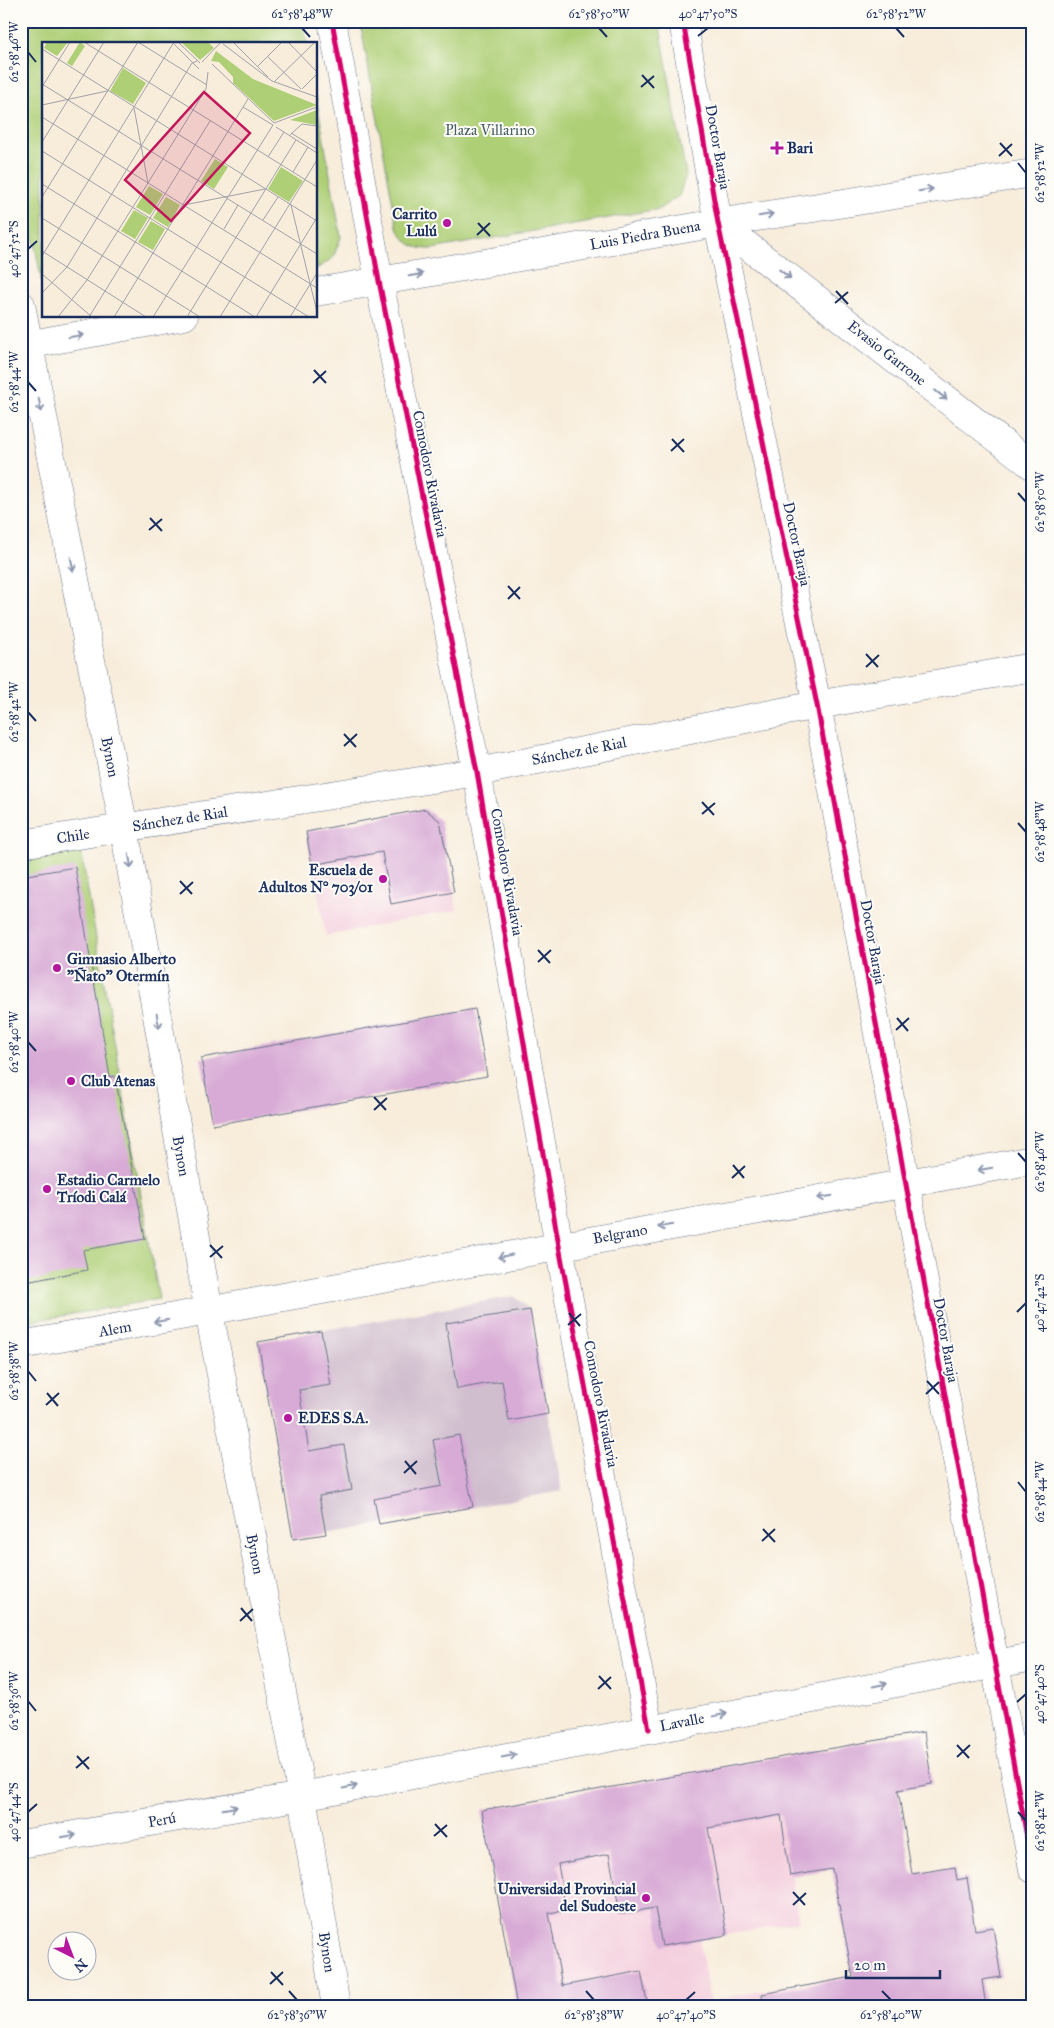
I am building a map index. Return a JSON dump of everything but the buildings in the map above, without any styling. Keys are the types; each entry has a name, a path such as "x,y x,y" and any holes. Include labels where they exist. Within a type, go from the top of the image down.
{"street":[{"name":"Comodoro Rivadavia","path":"332,21 379,281 477,772 559,1246 649,1729"},
{"name":"Doctor Baraja","path":"682,21 718,223 817,705 1033,1869"},
{"name":"Luis Piedra Buena","path":"318,292 718,223 1033,173"},
{"name":"Evasio Garrone","path":"718,223 1033,466"},
{"name":"Bynon","path":"21,305 24,348 124,828 209,1312 302,1796 336,2007"},
{"path":"24,348 174,318"},
{"name":"Sánchez de Rial","path":"124,828 477,772 817,705 1033,667"},
{"name":"Chile","path":"21,844 124,828"},
{"name":"Belgrano","path":"209,1312 1033,1160"},
{"name":"Alem","path":"21,1345 209,1312"},
{"name":"Lavalle","path":"302,1796 1033,1657"},
{"name":"Perú","path":"21,1844 302,1796"}],"shaded area":[{"name":"Escuela de Adultos N° 703/01","path":"425,809 440,821 457,910 326,936 306,832"},
{"name":"EDES S.A.","path":"514,1296 530,1310 562,1491 293,1539 258,1342"},
{"name":"Universidad Provincial del Sudoeste","path":"771,1758 799,1921 699,1940 711,2007 648,2007 641,1971 515,1995 482,1810"},
{"path":"869,1973 874,2007 716,2007 715,1999"}],"green space":[{"path":"21,21 303,21 307,42 42,42 42,283 21,170"},
{"name":"Plaza Villarino","path":"360,21 659,21 686,175 679,196 659,209 432,249 415,247 404,238 397,227"},
{"path":"318,107 341,237 333,258 318,268"},
{"name":"Club Atenas","path":"81,851 159,1299 21,1323 21,862"}],"cycle path":[{"path":"332,21 379,281 477,772 559,1246 649,1729"},
{"path":"683,21 718,223 817,705 1033,1869"}],"place":[{"name":"Bari","path":"777,148"},
{"name":"Carrito Lulú","path":"447,223"},
{"name":"Escuela de Adultos N° 703/01","path":"383,879"},
{"name":"Gimnasio Alberto \"Ñato\" Otermín","path":"57,968"},
{"name":"Club Atenas","path":"71,1081"},
{"name":"Estadio Carmelo Tríodi Calá","path":"47,1189"},
{"name":"EDES S.A.","path":"288,1418"},
{"name":"Universidad Provincial del Sudoeste","path":"646,1898"}]}
